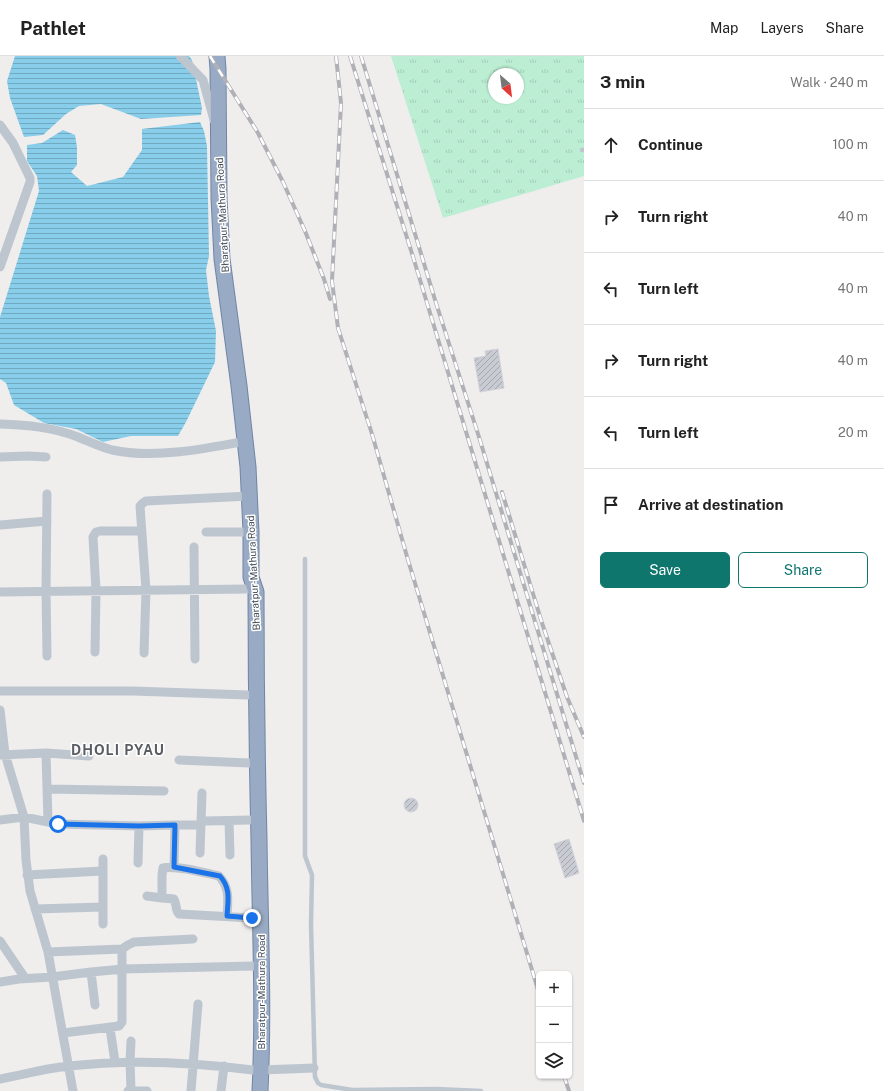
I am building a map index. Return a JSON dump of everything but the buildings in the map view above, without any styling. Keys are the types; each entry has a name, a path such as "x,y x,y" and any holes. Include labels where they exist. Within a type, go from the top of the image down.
{"highway":[{"name":"Bharatpur-Mathura Road","path":"217,56 219,198 222,259 246,441 250,496 250,583 247,616 249,763 250,820 256,896 252,918 258,1035"},
{"name":"Bharatpur-Mathura Road","path":"250,583 256,592 257,1070 260,1091"},
{"name":"Bharatpur-Mathura Road","path":"252,1091 257,1070"}],"street":[{"path":"180,56 203,80 219,136"},
{"path":"0,125 13,143 30,178 30,182 0,267"},
{"path":"0,424 38,426 78,437 96,446 137,453 192,450 246,441"},
{"path":"0,458 28,456 46,457"},
{"path":"46,656 47,494"},
{"path":"144,653 146,590 140,506 146,501 250,496"},
{"path":"0,525 47,521"},
{"path":"95,652 96,590 94,534 100,531 141,531"},
{"path":"206,532 251,532"},
{"path":"194,547 195,658"},
{"path":"0,592 194,589 250,583"},
{"path":"0,691 133,691 248,695"},
{"path":"0,710 3,754 24,817 27,875 35,909 48,952 73,1091"},
{"path":"3,754 46,753 89,756"},
{"path":"46,753 48,822"},
{"path":"179,760 249,763"},
{"path":"47,789 164,791"},
{"path":"200,853 202,793"},
{"path":"0,820 24,817 58,824 139,826 197,825 205,821 250,820"},
{"path":"229,821 230,855"},
{"path":"174,867 175,825"},
{"path":"138,863 139,826"},
{"path":"103,859 103,924"},
{"path":"162,898 163,868 174,867 220,876 228,891 227,916"},
{"path":"27,875 102,872"},
{"path":"147,896 174,899 176,911 179,914 252,918"},
{"path":"35,909 103,907"},
{"path":"48,952 122,949 128,944 134,942 193,939"},
{"path":"0,941 25,978"},
{"path":"63,1033 110,1028 119,1026 122,1022 122,949"},
{"path":"0,982 25,978 52,977 91,972 254,966"},
{"path":"91,972 95,1005"},
{"path":"191,1091 198,1004"},
{"path":"110,1028 115,1062"},
{"path":"131,1041 131,1091"},
{"path":"0,1079 69,1066 130,1061 224,1066 257,1070 314,1068"},
{"path":"221,1091 224,1066"},
{"path":"128,1091 147,1091"}],"lane":[{"path":"305,559 305,856 312,875 311,924 315,1077 318,1083 352,1090 436,1089 481,1091"}],"green space":[{"path":"391,56 584,56 584,176 443,218"}],"water":[{"path":"15,56 189,56 192,60 202,108 201,115 141,119 101,104 79,106 66,114 43,135 24,137 10,98 7,81"},
{"path":"200,122 204,131 207,146 209,256 206,270 209,296 216,331 215,362 186,422 178,436 131,436 103,442 76,429 44,423 14,405 6,383 0,379 0,317 39,191 37,176 27,161 27,145 42,143 63,130 75,135 77,165 71,172 87,186 123,177 142,150 142,129"}],"railway":[{"path":"210,56 258,133 283,182 305,231 324,279 330,299"},
{"path":"336,56 341,103 332,281 338,328 372,434 408,560 536,983"},
{"path":"350,56 414,260 584,821"},
{"path":"361,56 584,783"},
{"path":"502,492 542,623 567,697 584,737"},
{"path":"565,1079 569,1091"}],"district":[{"name":"DHOLI PYAU","path":"118,750"}],"route":[{"path":"58,824 139,826 175,825 174,867 220,876 228,891 227,916 252,918"}]}
